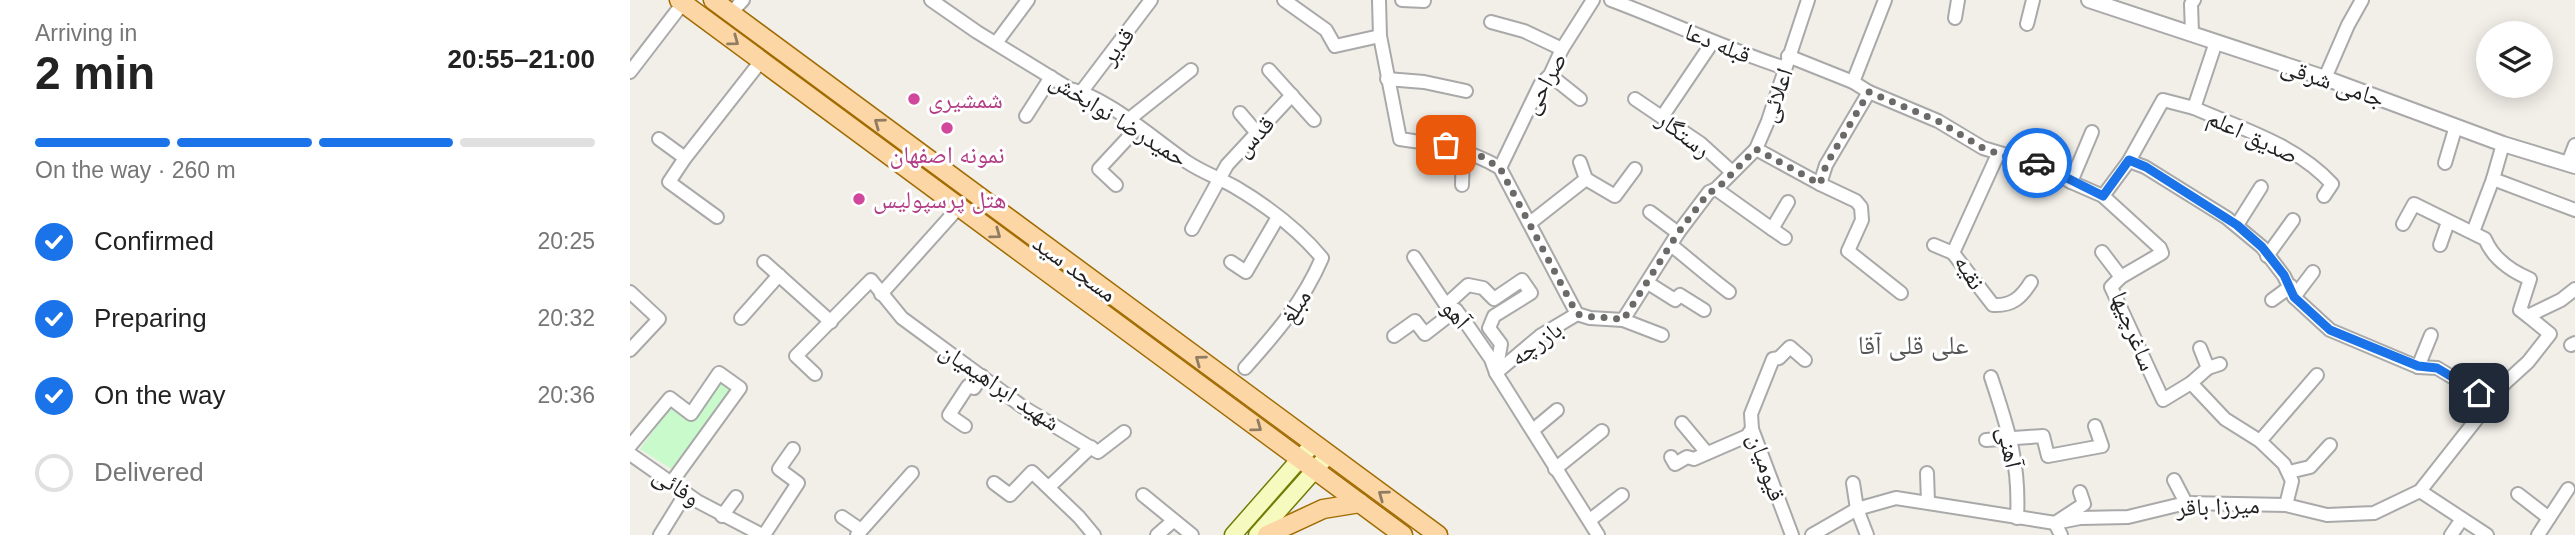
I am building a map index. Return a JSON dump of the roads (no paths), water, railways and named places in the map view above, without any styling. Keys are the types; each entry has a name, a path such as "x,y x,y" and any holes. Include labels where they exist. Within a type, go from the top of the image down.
{"main road":[{"name":"مسجد سید","path":"713,0 737,6 1313,444 1438,535"},
{"name":"مسجد سید","path":"681,2 1404,535"},
{"path":"1233,535 1313,444"},
{"path":"1258,535 1328,455"},
{"path":"1267,535 1323,509 1360,503"}],"street":[{"name":"حمیدرضا نوابخش","path":"931,0 1070,89 1082,91 1133,123 1190,164 1219,179 1278,217 1306,239"},
{"path":"996,43 1028,0"},
{"name":"قدیر","path":"1082,91 1151,0"},
{"path":"1284,0 1326,30 1335,46 1380,36"},
{"path":"1379,0 1380,36 1400,139 1446,145 1463,153 1479,155 1500,168 1583,316 1623,320 1662,335"},
{"path":"1402,0 1424,1"},
{"name":"صراحی","path":"1500,168 1539,85 1550,75 1562,49 1593,0"},
{"name":"قبله دعا","path":"1611,0 1664,20 1712,43 1853,82 1869,92 1938,121 1983,148 2010,158 2026,159 2103,196 2160,248 2162,253"},
{"name":"اعلائی","path":"1623,320 1678,233 1709,192 1716,190 1756,149 1768,121 1808,0"},
{"path":"1853,82 1885,0"},
{"path":"1955,18 1958,0"},
{"path":"2027,24 2033,0"},
{"name":"جامی شرقی","path":"2089,0 2325,78 2503,144 2571,164"},
{"path":"2192,33 2191,4 2194,0"},
{"path":"2325,78 2361,0"},
{"path":"630,72 681,2"},
{"path":"1492,22 1524,31 1562,49"},
{"name":"صدیق اعلم","path":"2193,108 2216,42"},
{"path":"1662,117 1712,43"},
{"path":"717,217 669,182 761,61"},
{"path":"1116,185 1099,169 1133,123 1191,70"},
{"path":"1269,70 1314,120"},
{"path":"1550,75 1580,99"},
{"path":"1026,116 1051,77"},
{"path":"1387,79 1424,82 1466,91"},
{"path":"1820,184 1826,165 1869,92"},
{"name":"قدس","path":"1192,229 1227,165 1292,95"},
{"name":"رستگار","path":"1635,99 1700,143 1732,172"},
{"name":"صدیق اعلم","path":"2103,196 2129,160 2163,100 2193,108 2304,158 2332,184 2324,196"},
{"path":"1240,113 1257,132"},
{"path":"2445,163 2456,126"},
{"path":"2071,182 2092,132"},
{"path":"659,139 685,158"},
{"path":"2473,232 2503,144"},
{"path":"2571,164 2575,145"},
{"path":"1756,149 1856,201 1861,207 1862,220 1849,251 1901,293"},
{"path":"1462,185 1463,153"},
{"name":"نقیه","path":"1998,154 1953,253 1993,305 2004,306 2021,297 2031,282"},
{"path":"2129,160 2146,167 2237,225 2262,247 2292,291 2330,330 2418,366 2437,368 2492,401"},
{"path":"1580,162 1586,179 1615,196 1634,169"},
{"path":"1530,223 1586,179"},
{"path":"2493,179 2575,210"},
{"path":"2237,225 2261,187"},
{"path":"1716,190 1785,238"},
{"path":"1772,229 1788,202"},
{"path":"2403,224 2414,204 2485,239 2490,250 2514,272 2530,279 2520,310 2550,334 2528,362 2505,383 2420,491 2487,535"},
{"path":"815,374 796,356 871,281 881,293 959,206"},
{"path":"1650,212 1678,233"},
{"path":"1231,262 1246,272 1278,217"},
{"path":"2267,256 2293,220"},
{"path":"2440,245 2448,222"},
{"name":"مبلغ","path":"1245,368 1290,318 1311,284 1322,258 1306,239"},
{"path":"1671,245 1704,274 1730,292"},
{"path":"1934,245 1953,253"},
{"path":"2102,252 2122,277"},
{"name":"ساغرچیها","path":"2162,253 2122,277 2111,287 2163,400 2214,366 2200,348"},
{"name":"آهو","path":"1414,257 1491,359 1496,373 1533,429 1591,530"},
{"path":"764,262 831,322"},
{"path":"2272,300 2292,291 2313,272"},
{"path":"741,318 779,275"},
{"path":"1394,336 1415,321 1425,334 1468,285 1483,288 1494,299 1522,280 1531,293 1494,316 1489,328 1501,344 1496,373"},
{"path":"1648,283 1675,300 1680,295 1703,310"},
{"path":"2528,316 2561,300 2575,289"},
{"path":"630,292 659,319 630,350"},
{"name":"شهید ابراهیمیان","path":"881,293 902,318 1023,407 1091,447"},
{"name":"بازرچه","path":"1496,373 1540,336 1583,316"},
{"path":"2418,366 2431,335"},
{"name":"قیومیان","path":"1792,535 1752,429 1751,414 1773,359 1779,358 1790,347 1805,360"},
{"path":"630,446 670,398 691,414 719,373 740,388 671,483"},
{"path":"2260,441 2317,375"},
{"path":"965,426 949,415 968,386 974,388 982,376"},
{"name":"آهنی","path":"1990,377 2012,439 2019,488 2017,518"},
{"name":"ساغرچیها","path":"2191,383 2225,419 2260,441 2289,472"},
{"path":"1533,429 1557,410"},
{"path":"1682,423 1707,453"},
{"path":"1986,440 2043,436 2048,456 2102,446 2095,426"},
{"path":"1671,457 1675,464 1687,457 1694,459 1747,436 1752,429"},
{"path":"1555,469 1602,431"},
{"path":"1049,487 1091,447 1098,452 1124,432"},
{"path":"2286,505 2292,481 2289,472 2310,467 2330,444"},
{"path":"763,535 797,483 779,469 793,449"},
{"name":"وفائی","path":"630,454 723,516 763,535"},
{"path":"994,483 1010,495 1032,472 1094,535"},
{"path":"842,517 859,532 912,473"},
{"path":"1927,473 1928,502"},
{"path":"2174,480 2186,503"},
{"path":"1853,483 1857,509 1867,535"},
{"path":"2538,535 2568,489"},
{"name":"میرزا باقر","path":"1812,535 1857,509 1896,498 2017,518 2058,529 2080,519 2128,517 2186,503 2286,505 2327,515 2374,513 2420,491"},
{"path":"2058,529 2084,504 2080,492"},
{"path":"660,535 686,493"},
{"path":"2518,494 2549,518"},
{"path":"1143,495 1192,535"},
{"path":"1591,530 1622,495"},
{"path":"723,516 736,497"},
{"path":"2451,535 2462,519"},
{"path":"1157,535 1173,521"}],"place":[{"name":"شمشیری","path":"914,99"},
{"name":"نمونه اصفهان","path":"947,128"},
{"name":"هتل پرسپولیس","path":"859,199"}],"district":[{"name":"علی قلی آقا","path":"1913,345"}]}
